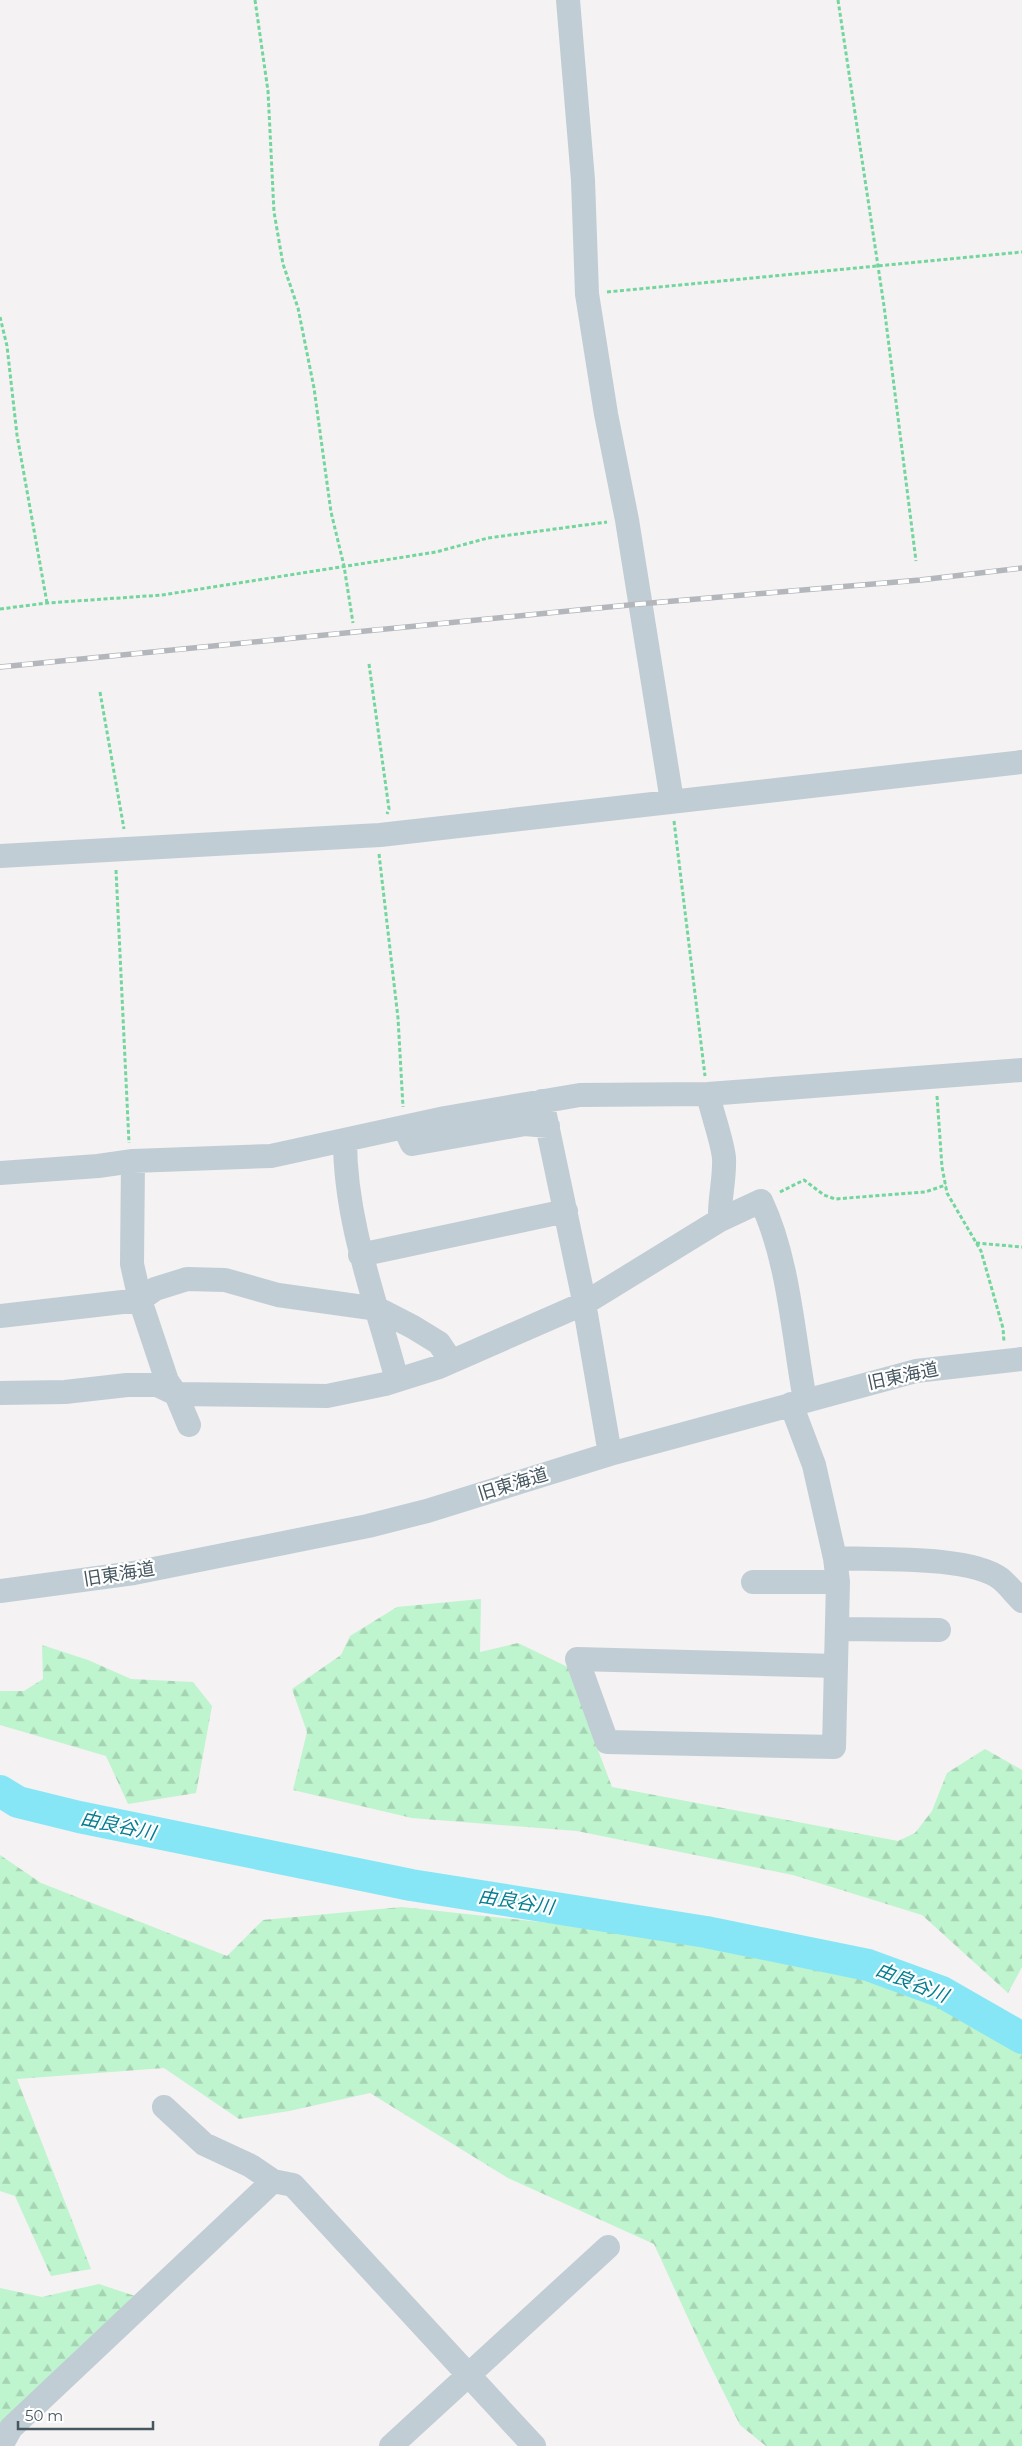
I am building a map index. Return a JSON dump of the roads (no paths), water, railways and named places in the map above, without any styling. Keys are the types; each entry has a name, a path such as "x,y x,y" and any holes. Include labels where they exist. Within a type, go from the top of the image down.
{"street":[{"path":"568,0 583,180 587,294 606,414 627,520 672,801"},
{"path":"0,856 380,835 1022,762"},
{"path":"0,1173 98,1166 133,1161 271,1156 404,1127 580,1095 708,1094 1022,1070"},
{"path":"708,1094 724,1156 724,1183 719,1204 720,1220"},
{"path":"542,1101 585,1303 610,1454"},
{"path":"404,1127 412,1144 525,1124 548,1126"},
{"path":"345,1140 345,1174 360,1255 378,1309 397,1380"},
{"path":"133,1161 132,1264 140,1300 167,1381 176,1394 189,1425"},
{"path":"0,1393 65,1392 127,1385 157,1385 176,1394 326,1396 397,1380 451,1361 585,1303 720,1220 761,1201 770,1219 780,1257 798,1402 835,1558 838,1582 837,1629 834,1747 606,1742 577,1659 836,1666"},
{"path":"360,1255 566,1211"},
{"path":"0,1316 140,1300 155,1289 187,1279 225,1280 278,1295 378,1309 413,1326 439,1343 451,1361"},
{"name":"旧東海道","path":"0,1591 134,1573 368,1526 426,1511 610,1454 916,1371 1014,1359"},
{"path":"835,1558 954,1563 974,1567 1000,1578 1022,1601"},
{"path":"752,1582 838,1582"},
{"path":"837,1629 939,1630"},
{"path":"164,2107 204,2144 251,2166 273,2181 293,2185 534,2446"},
{"path":"1,2446 16,2422 273,2181"},
{"path":"391,2446 608,2247"}],"waterway":[{"name":"由良谷川","path":"0,1791 18,1802 79,1817 411,1885 706,1932 868,1965 942,1992 1022,2038"}],"railway":[{"path":"0,667 639,604 920,580 1022,568"}]}
